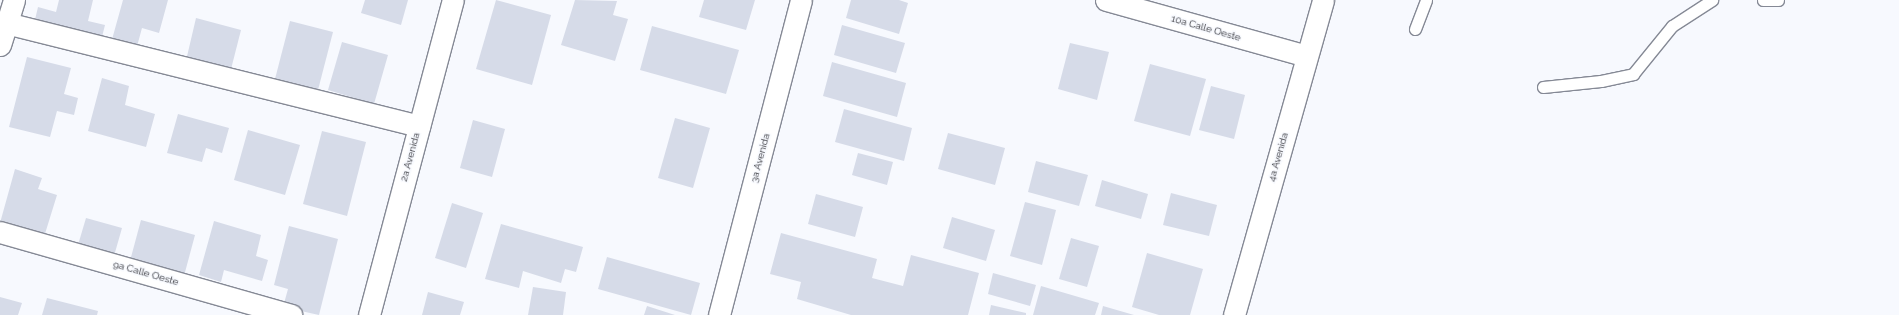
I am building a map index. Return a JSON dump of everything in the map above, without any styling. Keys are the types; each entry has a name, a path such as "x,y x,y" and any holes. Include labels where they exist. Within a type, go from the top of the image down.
{"street":[{"path":"0,45 14,0"},
{"name":"2a Avenida","path":"369,315 453,0"},
{"name":"3a Avenida","path":"719,315 801,0"},
{"name":"10a Calle Oeste","path":"1106,0 1306,56"},
{"name":"4a Avenida","path":"1234,315 1306,56 1324,0"},
{"path":"6,23 419,126"},
{"name":"9a Calle Oeste","path":"0,232 291,315"}],"lane":[{"path":"1415,29 1426,0"},
{"path":"1543,87 1601,81 1633,74 1672,26 1712,0"},
{"path":"1763,0 1778,0"}],"building":[{"path":"59,0 93,0 88,21 105,25 100,45 33,28 38,7 56,12"},
{"path":"123,0 168,0 159,33 142,28 136,50 111,43"},
{"path":"365,0 408,0 401,25 361,13"},
{"path":"496,0 551,15 532,85 476,69"},
{"path":"575,0 617,1 613,15 628,19 615,61 561,45"},
{"path":"704,0 755,0 746,30 699,17"},
{"path":"851,0 899,0 908,3 899,34 846,18"},
{"path":"196,18 241,30 229,77 185,65"},
{"path":"290,21 333,32 318,90 275,79"},
{"path":"842,25 905,43 896,73 834,55"},
{"path":"652,26 739,50 726,94 640,70"},
{"path":"342,42 388,55 374,104 328,90"},
{"path":"1070,43 1109,52 1097,100 1058,89"},
{"path":"27,57 71,68 64,94 78,98 74,115 57,111 50,137 9,127"},
{"path":"832,62 906,83 897,117 823,96"},
{"path":"1150,64 1206,79 1190,136 1134,121"},
{"path":"102,78 129,86 125,105 155,114 146,147 88,131"},
{"path":"1211,86 1245,95 1234,139 1199,130"},
{"path":"844,109 912,128 904,161 835,142"},
{"path":"178,114 229,128 222,153 206,148 202,162 167,153"},
{"path":"675,118 710,128 693,188 658,178"},
{"path":"473,120 505,129 492,177 460,168"},
{"path":"248,130 300,145 285,195 234,180"},
{"path":"322,131 366,142 347,216 303,204"},
{"path":"948,133 1005,148 995,185 938,169"},
{"path":"858,153 893,162 887,185 852,175"},
{"path":"1036,161 1088,175 1079,206 1028,192"},
{"path":"15,169 42,178 38,189 57,195 44,237 0,223"},
{"path":"1102,180 1148,194 1141,219 1095,206"},
{"path":"1171,193 1217,205 1209,236 1163,225"},
{"path":"816,194 863,207 855,237 808,224"},
{"path":"1025,202 1056,210 1042,265 1010,256"},
{"path":"452,203 483,213 466,268 435,258"},
{"path":"952,217 995,230 986,261 943,248"},
{"path":"86,218 122,228 114,256 78,245"},
{"path":"141,220 195,235 184,276 130,261"},
{"path":"214,221 261,235 256,256 268,260 262,281 224,270 221,282 199,275"},
{"path":"501,224 583,247 576,272 565,269 561,283 523,271 519,288 485,279"},
{"path":"289,226 338,239 319,315 283,307 288,289 274,285"},
{"path":"781,233 877,259 872,278 903,286 911,255 979,273 968,315 851,315 797,299 801,282 770,274"},
{"path":"1071,238 1099,246 1087,287 1059,279"},
{"path":"1147,253 1203,269 1190,315 1159,315 1132,307"},
{"path":"607,257 700,283 691,315 598,289"},
{"path":"993,273 1036,285 1030,306 988,294"},
{"path":"1041,286 1099,303 1095,315 1033,315"},
{"path":"533,287 566,292 563,315 528,315"},
{"path":"428,292 464,302 460,315 422,315"},
{"path":"0,297 22,303 18,315 0,315"},
{"path":"47,298 98,311 97,315 42,315"},
{"path":"991,305 1026,313 1026,315 989,315"},
{"path":"647,306 675,315 644,315"},
{"path":"1103,306 1134,315 1101,315"}]}
